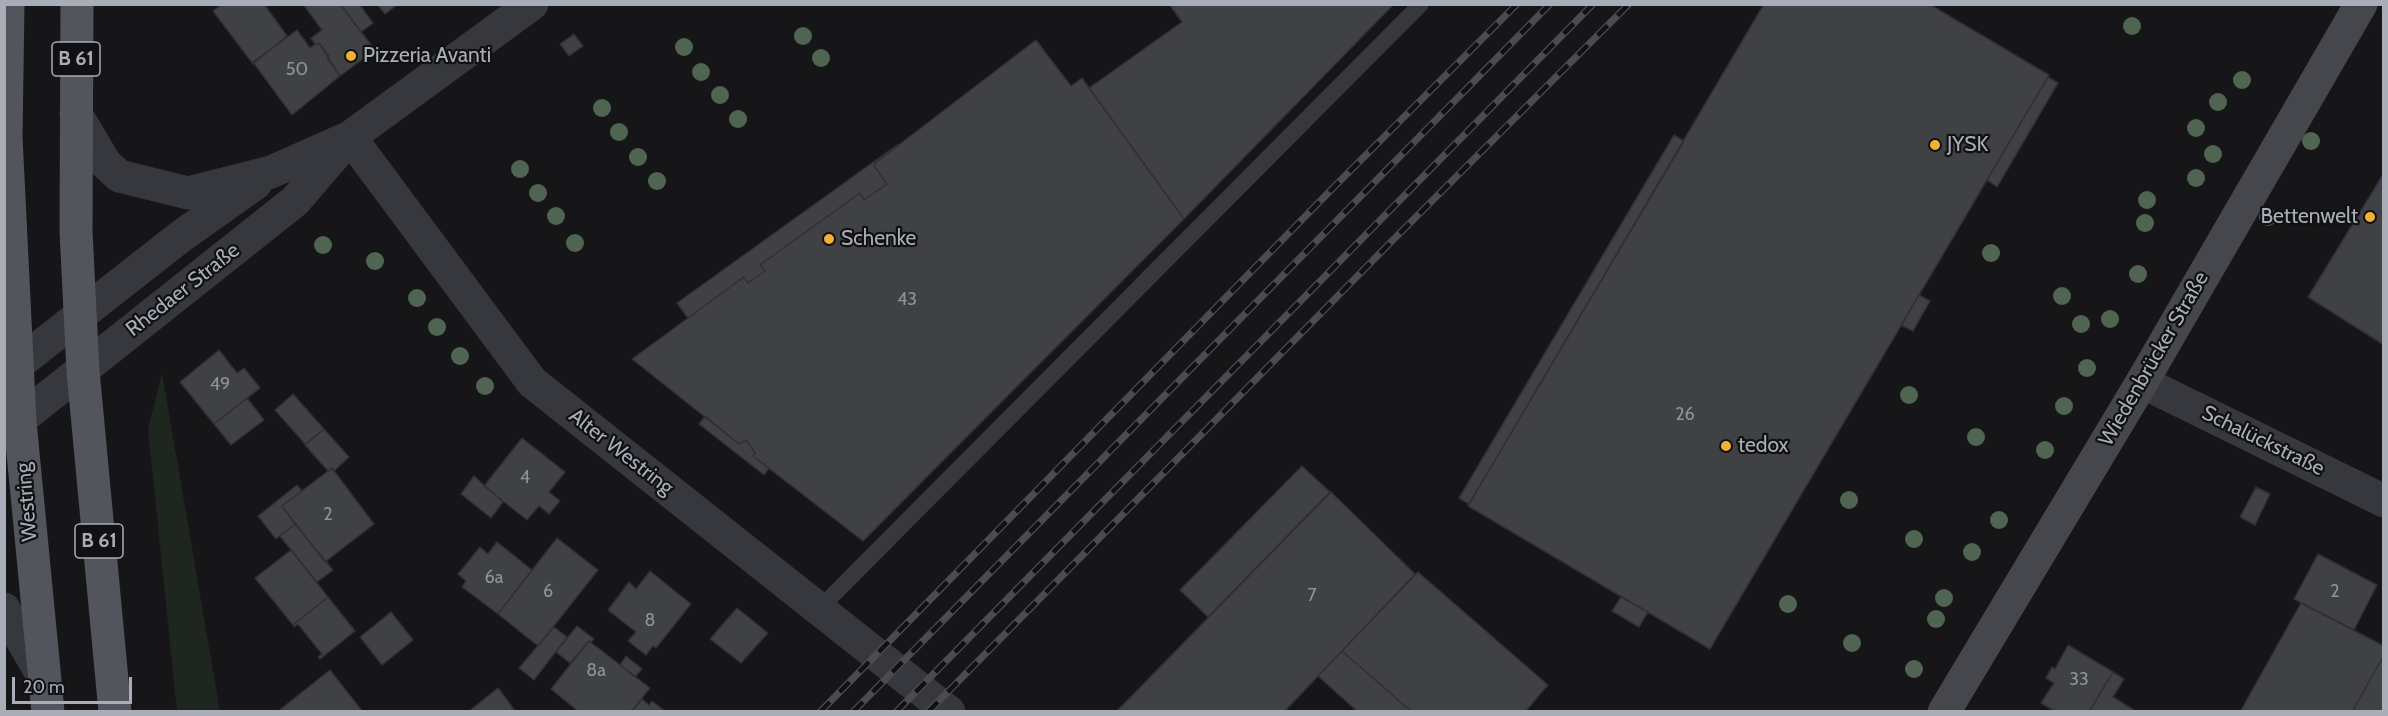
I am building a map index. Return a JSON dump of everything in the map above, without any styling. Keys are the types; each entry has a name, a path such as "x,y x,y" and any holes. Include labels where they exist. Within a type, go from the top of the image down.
{"main road":[{"name":"Westring","path":"8,4 6,137 12,427 48,711"},
{"name":"B 61","path":"77,4 76,231 83,371 115,711"}],"street":[{"name":"Rhedaer Straße","path":"76,114 105,163 118,176 188,193 271,172 350,136 532,4"},
{"name":"Wiedenbrücker Straße","path":"1944,711 2142,382 2361,4"},
{"name":"Rhedaer Straße","path":"12,427 295,201 350,136"},
{"name":"Alter Westring","path":"350,136 532,382 950,711"},
{"name":"Rhedaer Straße","path":"11,370 180,237 271,172"},
{"name":"Schalückstraße","path":"2142,382 2384,501"},
{"path":"4,609 43,676"}],"lane":[{"path":"819,609 1421,4"}],"shaded area":[{"path":"162,373 220,711 177,711 148,429"}],"building":[{"path":"222,4 264,4 287,36 253,64 213,11"},
{"path":"303,4 340,4 375,50 340,76 327,58 329,56 319,43 316,45 311,38 322,30"},
{"path":"340,4 359,4 373,23 361,32"},
{"path":"377,4 398,4 385,14"},
{"path":"1169,4 1394,4 1184,219 1089,88 1182,22"},
{"path":"1764,4 1929,4 2049,75 1710,649 1468,506"},
{"path":"297,30 310,48 315,44 311,38 316,45 319,43 340,76 292,115 253,62"},
{"path":"574,34 583,46 569,56 560,44"},
{"path":"1036,40 1071,86 1082,78 1184,219 863,541 753,456 755,453 746,440 739,444 632,359 744,277 748,283 765,271 760,265 860,193 864,200 887,184 874,166 875,163"},
{"path":"2048,77 2058,83 1997,187 1987,180"},
{"path":"1674,135 1684,141 1469,504 1459,498"},
{"path":"897,145 874,166 887,184 864,200 860,193 760,265 765,271 748,283 744,277 688,318 677,303"},
{"path":"2384,173 2384,345 2308,297"},
{"path":"1919,295 1930,301 1913,331 1901,325"},
{"path":"219,350 237,373 244,368 260,388 214,424 180,382"},
{"path":"293,394 324,429 305,444 275,410"},
{"path":"247,398 264,420 231,445 214,424"},
{"path":"705,416 739,444 746,440 755,453 753,456 769,468 764,475 699,424"},
{"path":"324,429 349,457 334,471 332,468 328,471 305,445"},
{"path":"522,438 565,472 549,492 560,501 549,514 539,506 527,520 484,486"},
{"path":"1302,466 1330,492 1208,617 1180,590"},
{"path":"332,468 374,524 325,562 282,506"},
{"path":"474,476 503,502 491,518 461,494"},
{"path":"297,485 302,491 282,506 295,524 276,539 258,516"},
{"path":"2256,487 2270,494 2255,525 2240,517"},
{"path":"1331,492 1415,574 1284,712 1116,712"},
{"path":"295,524 333,570 317,582 280,536"},
{"path":"557,538 598,570 538,646 498,614"},
{"path":"497,542 532,570 498,614 462,587 466,581 458,574 480,547 488,554"},
{"path":"291,550 328,597 293,625 255,578"},
{"path":"2318,554 2377,585 2354,630 2294,599"},
{"path":"650,571 691,604 656,648 653,646 646,655 628,641 636,632 608,610 629,582 636,589"},
{"path":"1418,572 1548,685 1525,712 1412,712 1342,651"},
{"path":"328,597 355,631 320,659 318,657 322,654 298,624 294,627 293,625"},
{"path":"1621,597 1648,612 1639,627 1612,611"},
{"path":"2301,603 2384,646 2384,655 2352,712 2240,712"},
{"path":"737,608 768,633 741,663 710,639"},
{"path":"391,612 413,640 382,665 360,637"},
{"path":"577,626 594,639 589,641 570,663 556,652"},
{"path":"554,627 567,637 534,680 519,668"},
{"path":"589,641 650,688 631,712 579,712 551,689"},
{"path":"2068,645 2113,672 2089,712 2056,712 2041,703 2054,683 2046,678 2052,667 2055,669"},
{"path":"1342,651 1412,712 1358,712 1318,676"},
{"path":"2384,655 2384,712 2352,712"},
{"path":"626,656 642,669 635,677 620,665"},
{"path":"330,670 363,712 277,712"},
{"path":"2113,672 2124,679 2113,697 2137,712 2089,712"},
{"path":"498,688 516,712 468,712"},
{"path":"642,699 649,705 652,701 666,712 631,712"}],"railway":[{"path":"820,712 1332,189 1517,4"},
{"path":"853,712 1550,4"},
{"path":"896,712 1593,4"},
{"path":"928,712 1629,4"}],"place":[{"name":"Pizzeria Avanti","path":"351,56"},
{"name":"JYSK","path":"1935,145"},
{"name":"Bettenwelt","path":"2370,217"},
{"name":"Schenke","path":"829,239"},
{"name":"tedox","path":"1726,446"}]}
